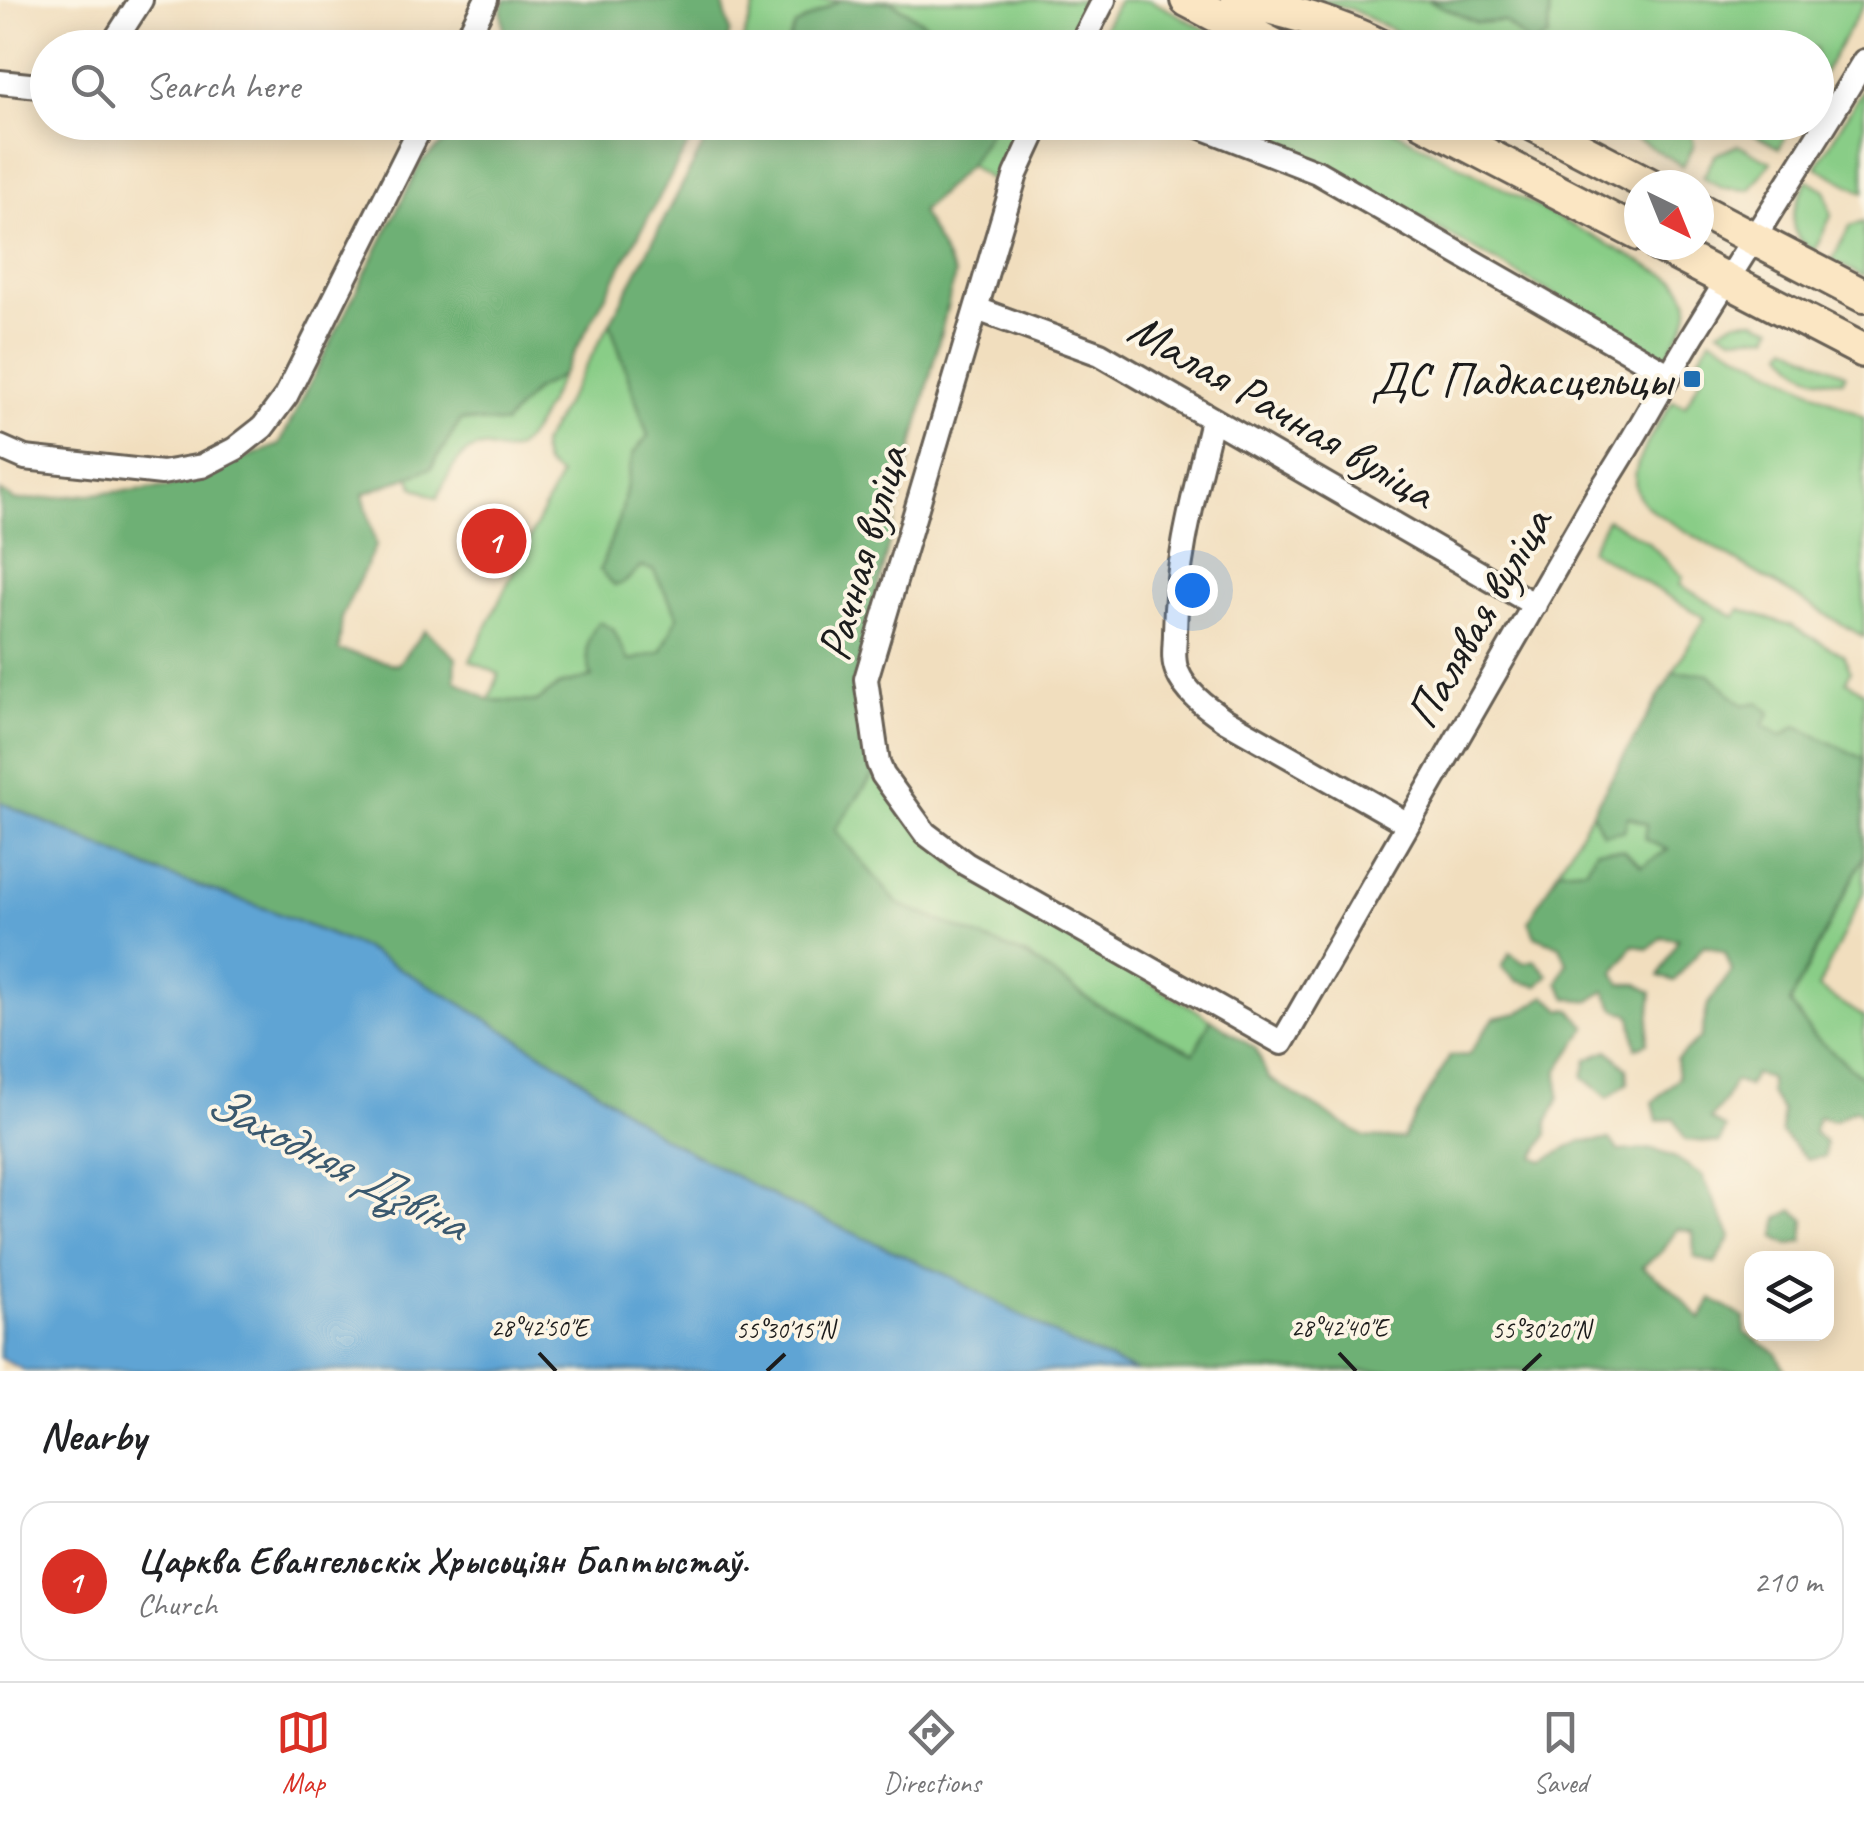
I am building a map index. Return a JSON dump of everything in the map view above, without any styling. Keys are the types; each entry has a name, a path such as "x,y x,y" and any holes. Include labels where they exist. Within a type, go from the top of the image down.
{"main road":[{"path":"1188,0 1245,30"},
{"path":"1237,0 1296,13 1345,30"},
{"path":"1459,140 1624,226"},
{"path":"1564,140 1624,171"},
{"path":"1714,218 1864,296"},
{"path":"1689,260 1864,351"}],"street":[{"path":"122,30 141,0"},
{"path":"471,30 486,0"},
{"path":"1088,30 1104,0"},
{"name":"Палявая вуліца","path":"1834,110 1864,61"},
{"path":"0,82 30,85"},
{"path":"0,447 26,458 162,473 202,466 235,449 263,427 286,396 414,140"},
{"name":"Рачная вуліца","path":"1032,140 1016,174 866,679 878,763 925,833 966,864 1282,1043"},
{"path":"1235,140 1317,172 1670,375"},
{"name":"Палявая вуліца","path":"1282,1043 1598,494 1815,140"},
{"name":"Малая Рачная вуліца","path":"977,309 1100,354 1535,604"},
{"path":"1212,420 1185,532 1176,589 1175,666 1184,686 1224,720 1408,824"}],"green space":[{"path":"505,0 722,0 730,30 504,30 501,9"},
{"path":"757,0 840,0 793,30 746,30"},
{"path":"840,0 891,2 936,30 793,30"},
{"path":"876,0 1091,0 1075,30 936,30 892,2"},
{"path":"1119,0 1150,0 1207,30 1102,30"},
{"path":"1307,0 1428,0 1477,23 1504,21 1529,30 1392,30 1351,9"},
{"path":"1428,0 1550,0 1548,30 1514,30 1504,21 1477,23"},
{"path":"1550,0 1864,0 1834,55 1834,30 1548,30"},
{"path":"1864,87 1864,193 1816,167"},
{"path":"447,140 691,140 562,375 535,390 504,424 461,420 431,468 363,494 376,545 342,616 339,650 397,665 425,630 456,658 455,680 489,700 537,702 559,685 592,677 587,648 599,622 613,629 629,661 661,652 678,616 653,570 641,567 615,586 600,570 622,510 633,454 648,436 610,323 706,140 984,140 969,165 921,212 955,275 854,685 874,774 835,830 898,904 1027,956 1094,1003 1194,1053 1211,1019 1256,1049 1268,1078 1365,1137 1402,1139 1450,1056 1468,1055 1494,1018 1519,1013 1546,996 1561,1009 1571,1010 1587,1027 1558,1070 1559,1098 1547,1123 1547,1135 1534,1157 1543,1161 1581,1141 1610,1140 1618,1151 1653,1149 1702,1175 1731,1237 1715,1264 1694,1257 1693,1232 1677,1229 1663,1251 1642,1267 1672,1289 1701,1319 1711,1299 1744,1317 1744,1341 1757,1341 1776,1353 1785,1371 1135,1371 1070,1343 949,1276 784,1202 659,1136 570,1071 363,948 269,910 155,871 0,802 0,491 16,501 168,487 279,445 421,162"},
{"path":"984,140 1020,140 1005,174 991,180 969,165"},
{"path":"1265,140 1412,140 1624,253 1624,260 1637,260 1675,280 1683,290 1688,309 1665,358 1321,162"},
{"path":"1639,140 1693,140 1683,166"},
{"path":"1764,140 1784,140 1779,148"},
{"path":"1738,145 1771,162 1750,190 1722,188 1714,183 1714,170 1707,170 1715,155"},
{"path":"1808,180 1825,190 1831,216 1814,251 1803,243 1793,227 1798,199"},
{"path":"1864,222 1864,277 1832,260 1850,226"},
{"path":"1755,320 1773,327 1769,335 1733,337 1719,329 1735,321"},
{"path":"610,323 648,436 633,454 622,510 600,570 625,582 641,567 653,570 678,616 661,652 628,661 613,629 592,677 559,685 537,702 489,700 499,674 470,661 560,476 545,464 541,446"},
{"path":"1711,338 1864,417 1864,637 1654,512 1638,494 1636,471 1645,446 1673,401 1685,406 1706,369 1696,363"},
{"path":"1788,345 1845,374 1842,380 1815,377 1802,370 1784,351"},
{"path":"562,375 536,424 517,448 506,452 478,448 462,456 437,498 414,487 409,476 431,468 461,420 504,424 535,390"},
{"path":"1607,519 1648,542 1683,577 1680,585 1735,617 1740,609 1790,625 1843,655 1851,671 1846,681 1864,692 1864,759 1796,726 1782,736 1763,725 1709,674 1673,672 1705,618 1590,550"},
{"path":"1673,672 1709,674 1743,705 1759,702 1770,713 1763,725 1782,736 1796,726 1864,759 1864,856 1790,1003 1812,1035 1864,1079 1864,1118 1856,1109 1834,1121 1819,1117 1813,1132 1825,1142 1825,1157 1807,1159 1781,1133 1782,1111 1770,1093 1770,1078 1754,1074 1748,1086 1734,1081 1710,1119 1726,1129 1719,1143 1685,1140 1674,1118 1657,1121 1653,1102 1678,1078 1676,1060 1701,1037 1708,1004 1732,971 1725,952 1704,945 1674,981 1659,976 1678,939 1662,937 1648,949 1633,945 1614,973 1621,984 1638,984 1652,993 1647,1043 1636,1048 1631,1015 1615,1009 1605,991 1590,1001 1567,998 1558,983 1567,963 1560,946 1535,936 1529,921 1558,870 1587,868 1596,849 1623,850 1642,866 1668,850 1645,839 1647,824 1628,817 1624,831 1603,834 1592,812"},
{"path":"874,774 961,871 1211,1019 1195,1053 1094,1003 1027,956 898,904 835,830"},
{"path":"1592,812 1603,834 1627,817 1647,824 1669,849 1642,866 1558,870"},
{"path":"1864,856 1864,891 1818,988 1864,1017 1864,1079 1812,1035 1790,1003"},
{"path":"1510,953 1524,963 1535,960 1548,975 1538,986 1517,981 1502,967"},
{"path":"1608,1050 1627,1068 1628,1083 1608,1098 1583,1077 1587,1059"},
{"path":"1793,1210 1805,1220 1803,1241 1789,1245 1775,1237 1778,1218"}],"water":[{"name":"Заходняя Дзвіна","path":"0,802 155,871 269,910 363,948 570,1071 660,1136 784,1202 949,1276 1070,1343 1135,1371 26,1371 0,1358"}],"place":[{"name":"ДС Падкасцельцы","path":"1692,379"},
{"name":"Царква Евангельскіх Хрысьціян Баптыстаў.","path":"494,541"}]}
